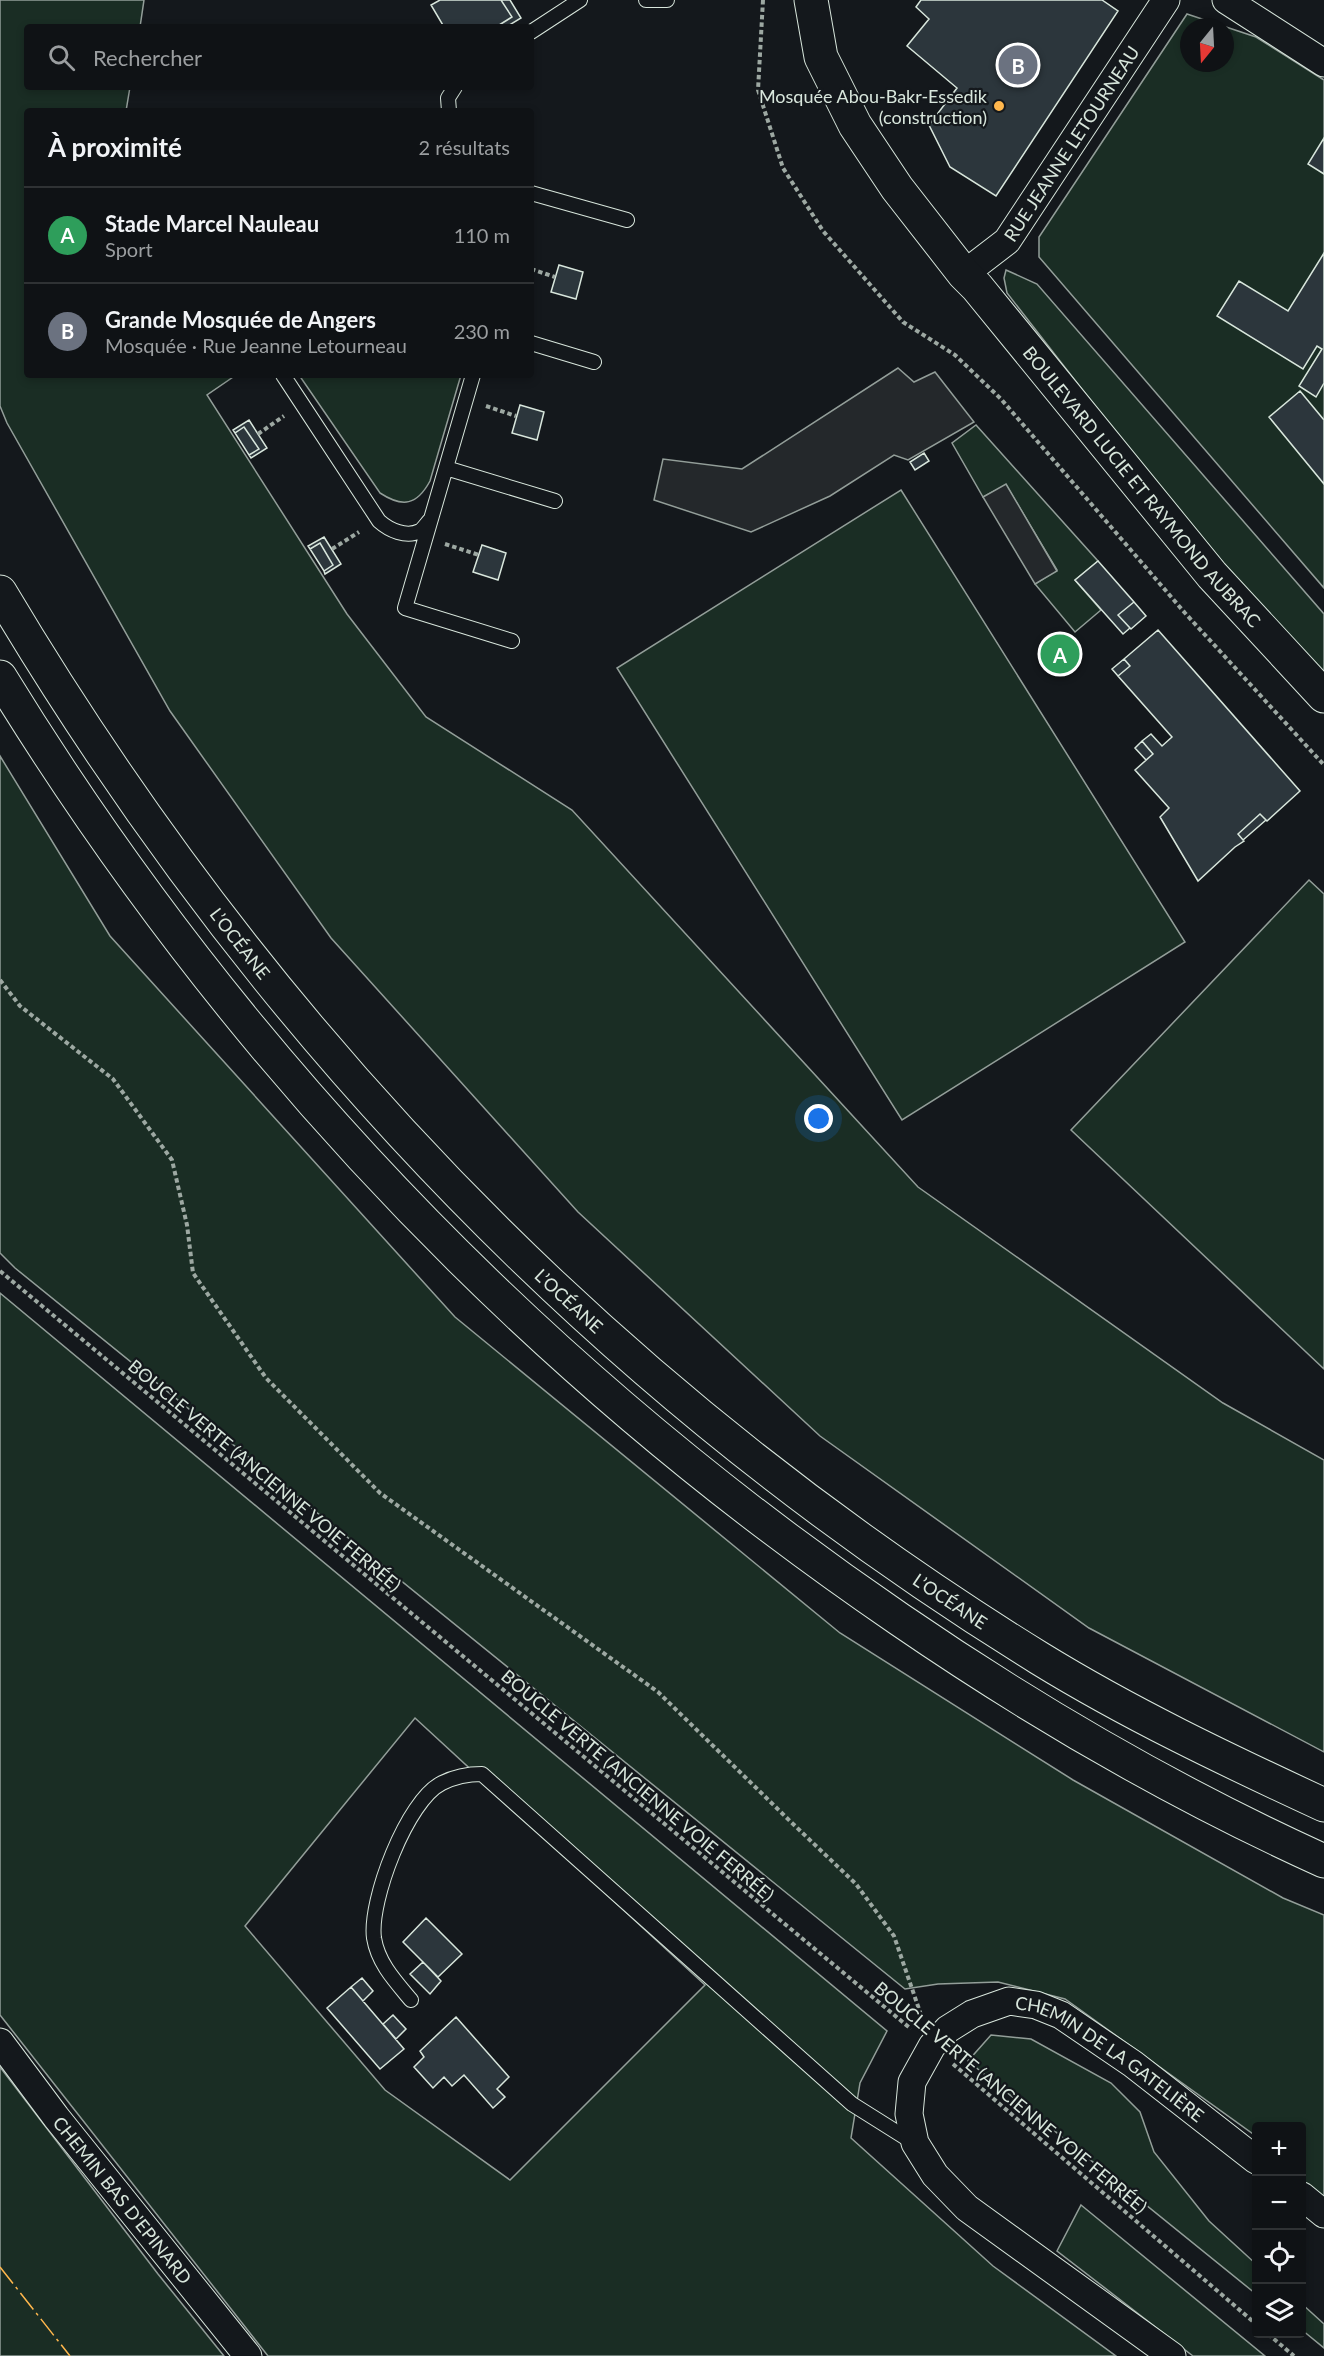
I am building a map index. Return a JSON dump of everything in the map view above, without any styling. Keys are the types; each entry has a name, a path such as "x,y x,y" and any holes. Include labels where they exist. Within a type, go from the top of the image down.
{"main road":[{"name":"BOULEVARD LUCIE ET RAYMOND AUBRAC","path":"811,0 821,57 855,125 897,188 964,274 1212,575 1324,696"},
{"name":"L’OCÉANE","path":"0,592 101,754 163,844 248,956 396,1130 560,1293 650,1374 741,1449 836,1522 940,1594 1043,1660 1146,1718 1324,1805"},
{"path":"0,677 68,784 135,882 285,1072 410,1208 486,1285 576,1369 748,1512 937,1645 1093,1742 1324,1861"}],"street":[{"name":"RUE JEANNE LETOURNEAU","path":"964,274 1007,241 1166,0"},
{"path":"1226,0 1324,63"},
{"name":"CHEMIN DE LA GATELIÈRE","path":"1172,2356 967,2208 935,2175 915,2143 909,2114 912,2082 932,2046 948,2029 972,2014 1009,2001 1036,2005 1061,2015 1133,2064 1252,2156"},
{"name":"CHEMIN BAS D'EPINARD","path":"0,2042 56,2117 248,2356"},
{"path":"1306,2199 1324,2214"}],"lane":[{"path":"534,30 580,0"},
{"path":"646,0 667,0"},
{"path":"449,108 448,98 453,90"},
{"path":"534,194 627,220"},
{"path":"534,344 594,362"},
{"path":"285,378 386,528 406,533 420,531 431,519"},
{"path":"472,378 405,608 512,641"},
{"path":"446,468 555,501"},
{"path":"411,2000 380,1962 374,1936 378,1902 389,1861 417,1805 440,1783 470,1774 482,1774 852,2104 915,2143"}],"path":[{"path":"763,0 758,90 783,168 823,231 903,322 955,355 1001,399 1185,613 1324,764"},
{"path":"534,270 555,277"},
{"path":"466,400 516,416"},
{"path":"258,434 302,404"},
{"path":"332,549 378,519"},
{"path":"426,537 479,555"},
{"path":"0,981 20,1006 113,1079 172,1160 187,1225 193,1273 266,1378 380,1492 658,1692 856,1884 894,1936 932,2046"},
{"name":"BOUCLE VERTE (ANCIENNE VOIE FERRÉE)","path":"0,1271 932,2046 1252,2320"},
{"path":"1273,2338 1294,2356"}],"green space":[{"path":"0,0 144,0 140,24 24,24 24,90 130,90 126,108 24,108 24,378 232,378 207,395 347,614 426,717 572,810 918,1187 1223,1403 1324,1460 1324,1752 1089,1628 820,1436 578,1212 331,938 170,711 7,423 0,406"},
{"path":"1187,14 1199,18 1184,18"},
{"path":"1180,25 1180,72 1234,72 1234,30 1256,37 1324,80 1324,588 1039,257 1039,237"},
{"path":"1006,270 1037,284 1324,614 1324,674 1226,566 1109,424 1007,293 1004,278"},
{"path":"301,378 460,378 430,481 425,489 409,502 396,501 380,493"},
{"path":"976,425 1098,561 1075,580 1101,610 1075,632 1035,584 1057,570 1006,485 983,497 952,443"},
{"path":"901,490 1185,942 902,1120 617,668"},
{"path":"0,756 110,936 455,1317 840,1633 1073,1780 1283,1898 1324,1915 1324,2197 1306,2183 1306,2122 1252,2122 1252,2133 1065,1999 998,1982 938,1984 905,1989 15,1268 0,1253"},
{"path":"1309,880 1324,894 1324,1369 1071,1130"},
{"path":"0,1293 887,2031 860,2083 851,2138 993,2266 1116,2356 268,2356 0,2015","holes":["415,1718 705,1985 510,2180 385,2090 245,1926"]},
{"path":"991,2035 1031,2039 1111,2083 1140,2112 1154,2152 1209,2221 1252,2260 1252,2291 968,2061"},
{"path":"0,2067 158,2274 224,2356 0,2356"},
{"path":"1081,2205 1265,2356 1193,2356 1057,2251"},
{"path":"1306,2308 1324,2324 1324,2348 1306,2333"}],"shaded area":[{"path":"898,368 914,382 935,372 974,422 908,460 894,455 830,496 751,532 654,500 663,459 742,469"},
{"path":"1006,484 1057,571 1035,584 983,497"}],"building":[{"path":"440,0 501,0 512,17 501,24 442,24 431,5"},
{"path":"501,0 510,0 521,18 511,24 501,24 512,17"},
{"name":"Mosquée Abou-Bakr-Essedik (construction)","path":"921,0 1102,0 1118,11 996,196 950,167 929,125 957,88 907,46 929,19 916,7"},
{"path":"1324,138 1324,174 1308,164"},
{"path":"1324,253 1324,383 1316,397 1299,386 1322,349 1317,346 1303,369 1217,316 1239,281 1288,311"},
{"path":"559,265 583,272 576,299 551,292"},
{"path":"1300,391 1324,420 1324,484 1269,417"},
{"path":"520,405 544,412 537,440 512,433"},
{"path":"249,420 267,448 251,458 249,455 259,449 244,427 235,433 233,430"},
{"path":"244,427 259,449 249,455 235,433"},
{"path":"924,453 929,461 915,470 910,462"},
{"path":"324,537 341,564 325,574 324,571 333,565 320,543 310,549 308,546"},
{"path":"320,543 333,565 324,571 310,549"},
{"path":"482,545 506,553 498,580 473,572"},
{"path":"1098,561 1134,602 1118,615 1130,628 1123,634 1075,580"},
{"path":"1134,602 1146,616 1131,629 1118,615"},
{"path":"1158,630 1300,791 1267,821 1260,814 1238,834 1244,841 1198,881 1160,817 1169,808 1135,770 1153,754 1142,741 1151,734 1162,746 1172,737 1118,676 1130,666 1124,659"},
{"path":"1124,659 1130,666 1118,676 1112,669"},
{"path":"1142,741 1153,754 1146,760 1135,748"},
{"path":"1260,814 1266,820 1243,840 1238,834"},
{"path":"426,1918 462,1954 438,1977 403,1942"},
{"path":"423,1962 441,1981 430,1994 410,1974"},
{"path":"362,1978 373,1991 363,2001 351,1987"},
{"path":"351,1987 404,2049 380,2069 327,2008"},
{"path":"393,2015 406,2029 396,2039 383,2024"},
{"path":"456,2017 509,2077 497,2089 505,2097 493,2108 464,2075 452,2086 444,2077 433,2088 414,2067 424,2057 420,2051"}],"power":[{"path":"0,2267 70,2356"}],"place":[{"name":"Grande Mosquée de Angers","path":"1018,65"},
{"name":"Mosquée Abou-Bakr-Essedik (construction)","path":"999,106"},
{"name":"Stade Marcel Nauleau","path":"1060,654"}]}
